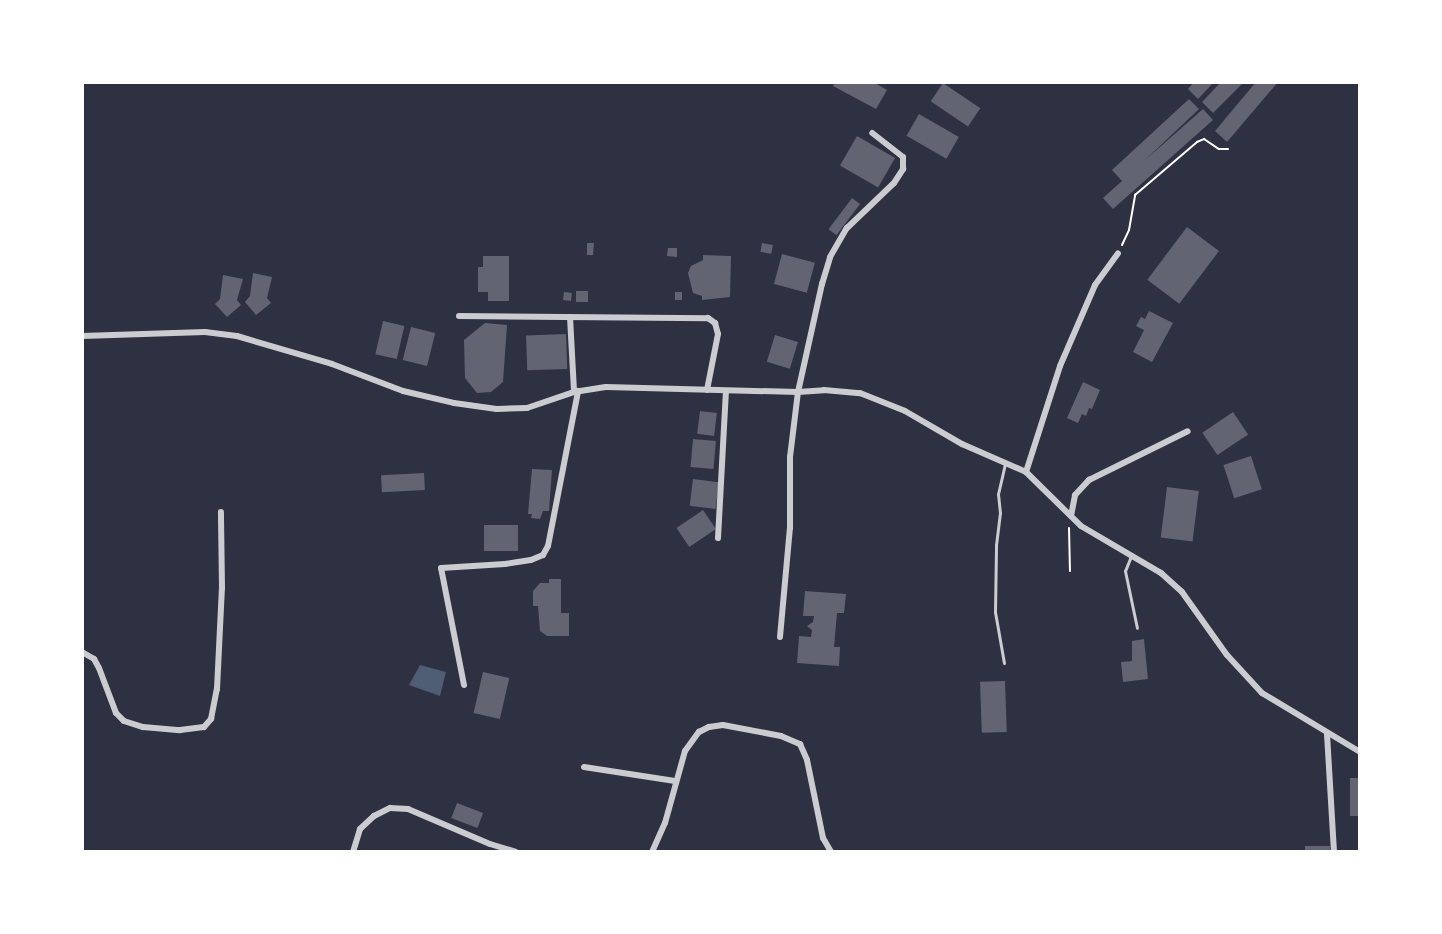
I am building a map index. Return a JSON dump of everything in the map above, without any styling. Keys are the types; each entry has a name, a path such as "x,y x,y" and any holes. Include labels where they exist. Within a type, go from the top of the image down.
{"street":[{"path":"780,637 790,528 790,457 798,392 812,325 830,257 847,228 894,183 903,169 903,157 872,132"},
{"path":"1026,472 1060,366 1095,285 1118,253"},
{"path":"459,316 708,318 714,320 718,334 707,390"},
{"path":"464,685 441,568 531,561 543,555 548,546 576,391 570,317"},
{"path":"82,336 205,332 237,336 332,364 403,391 477,408 527,408 576,391 606,387 798,392 824,390 860,393 905,411 962,444 1026,472 1071,516 1101,539 1161,573 1182,592 1227,655 1262,693 1359,752"},
{"path":"718,538 726,391"},
{"path":"1071,516 1076,495 1089,480 1188,431"},
{"path":"82,651 94,659 116,713 124,721 143,727 172,730 204,727 211,719 217,689 222,588 221,512"},
{"path":"652,852 665,823 675,781 691,741 709,727 723,725 782,736 800,744 805,753 823,838 831,852"},
{"path":"1327,734 1334,852"},
{"path":"584,767 675,781"},
{"path":"353,852 360,829 374,816 390,808 408,809 490,844 516,852"}],"lane":[{"path":"1004,663 995,612 996,535 1000,513 998,494 1005,462"},
{"path":"1131,556 1125,571 1137,627"}],"path":[{"path":"1118,253 1129,230 1135,195 1197,142 1204,139 1219,149 1228,149"},
{"path":"1070,571 1068,533 1071,516"}],"water":[{"path":"420,665 446,672 440,696 409,685"}],"building":[{"path":"835,82 873,82 887,90 876,109 833,86"},
{"path":"1194,82 1214,82 1198,99 1188,89"},
{"path":"1221,82 1244,82 1213,113 1202,102"},
{"path":"1256,82 1278,82 1227,142 1215,131"},
{"path":"943,83 980,108 968,126 931,101"},
{"path":"1189,99 1199,109 1144,161 1203,109 1213,120 1113,209 1103,198 1122,181 1112,170"},
{"path":"919,114 959,137 946,159 906,136"},
{"path":"857,136 895,158 878,187 840,165"},
{"path":"852,198 860,204 837,235 829,229"},
{"path":"1187,227 1219,251 1179,304 1147,280"},
{"path":"587,243 594,243 593,255 587,255"},
{"path":"762,243 773,245 771,254 760,252"},
{"path":"668,248 677,248 677,257 667,256"},
{"path":"782,254 815,263 807,293 774,284"},
{"path":"703,255 731,256 730,297 702,300 702,296 693,293 688,273 691,266 703,260"},
{"path":"483,256 509,256 509,301 488,301 488,292 478,292 478,267 483,267"},
{"path":"253,273 272,277 267,298 271,303 256,315 245,302 250,296"},
{"path":"223,275 243,279 237,300 241,305 227,317 215,304 220,299"},
{"path":"576,291 588,291 588,302 576,302"},
{"path":"564,292 572,293 571,301 563,300"},
{"path":"675,292 682,292 682,300 675,300"},
{"path":"1149,311 1173,323 1152,362 1133,352 1144,330 1136,326 1141,317 1145,319"},
{"path":"383,321 404,326 397,359 375,354"},
{"path":"485,323 507,325 503,382 491,392 477,393 465,378 464,340"},
{"path":"411,327 435,333 427,366 403,360"},
{"path":"566,334 567,369 527,370 526,335"},
{"path":"775,335 798,342 790,369 767,362"},
{"path":"1083,382 1100,390 1092,409 1089,408 1086,416 1082,414 1078,423 1067,418"},
{"path":"700,411 717,413 714,436 697,434"},
{"path":"1233,412 1248,434 1217,455 1202,433"},
{"path":"693,439 716,441 713,469 691,467"},
{"path":"1251,456 1262,489 1234,498 1223,465"},
{"path":"532,469 552,470 549,511 543,511 540,519 531,518 532,514 528,514"},
{"path":"424,473 425,490 382,492 381,475"},
{"path":"693,479 719,482 716,509 690,506"},
{"path":"1167,487 1199,491 1193,542 1161,538"},
{"path":"703,510 716,529 689,547 676,528"},
{"path":"484,525 518,525 518,551 484,551"},
{"path":"549,579 561,579 561,613 569,613 569,636 547,636 540,631 538,606 533,606 533,591 540,583 549,583"},
{"path":"805,591 846,594 844,613 837,613 834,647 840,647 839,666 797,663 799,636 811,637 812,630 807,626 813,622 814,616 803,616"},
{"path":"1144,639 1148,679 1123,682 1121,662 1132,661 1132,641"},
{"path":"483,672 509,678 500,719 474,713"},
{"path":"1005,681 1007,732 982,733 980,682"},
{"path":"1350,778 1360,778 1360,816 1350,816"},
{"path":"457,803 483,813 477,828 451,818"},
{"path":"1305,846 1330,846 1330,852 1305,852"}]}
